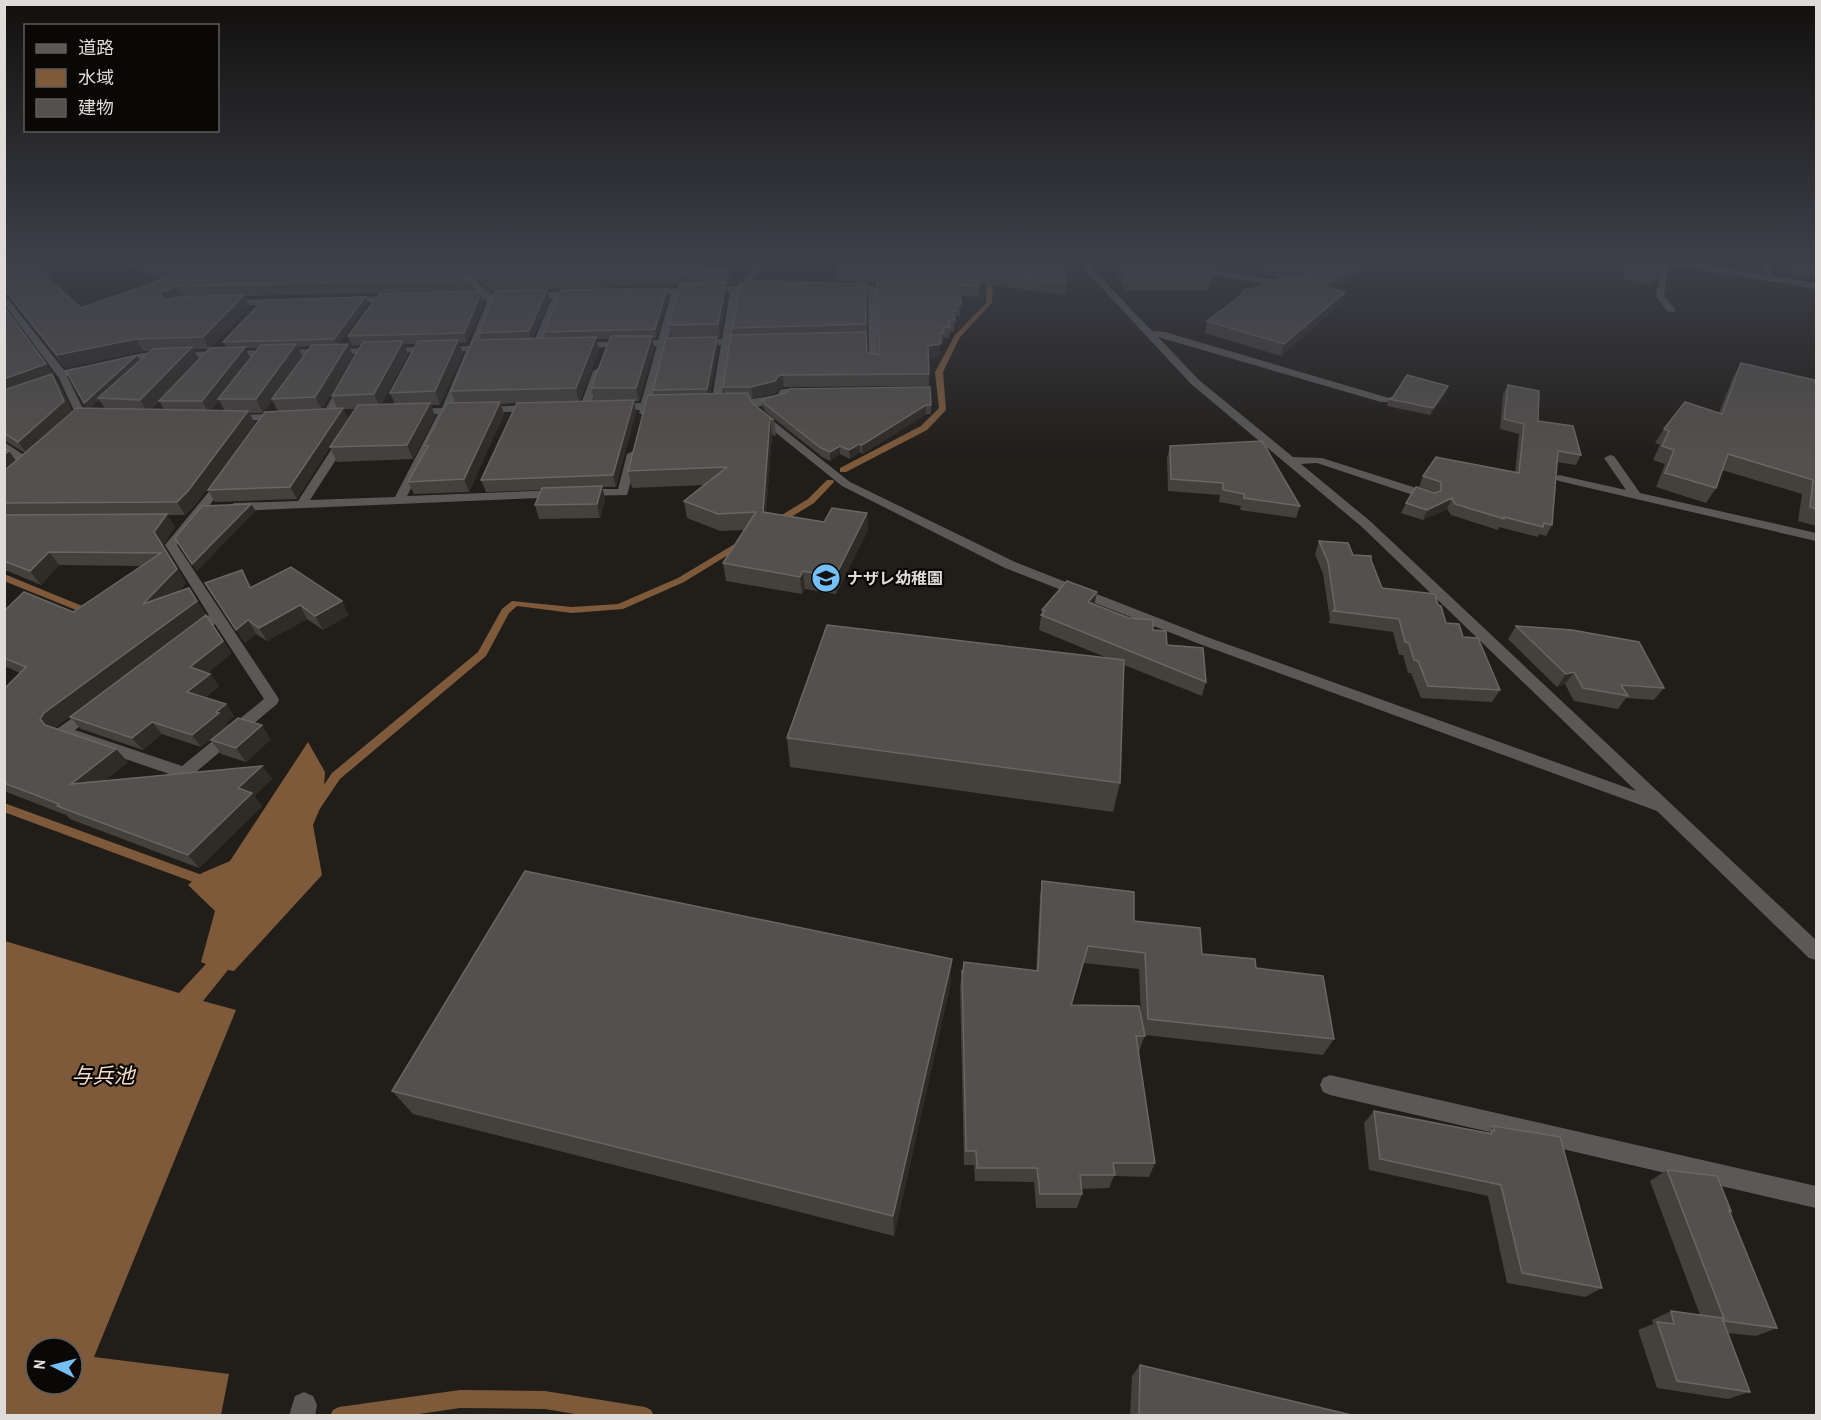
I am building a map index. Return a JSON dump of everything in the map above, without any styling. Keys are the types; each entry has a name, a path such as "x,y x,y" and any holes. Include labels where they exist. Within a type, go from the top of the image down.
{"street":[{"path":"24,326 59,378 82,418"},
{"path":"399,500 446,410 481,326"},
{"path":"537,346 545,326"},
{"path":"99,704 63,732 184,773 272,700 171,545 183,521 214,508 399,500 477,492 572,494 623,492 667,326"},
{"path":"729,326 712,405 753,404 782,397 784,392 817,392"},
{"path":"872,326 874,363"},
{"path":"1142,326 1195,382 1366,524 1816,952"},
{"path":"1149,334 1162,334 1385,400"},
{"path":"861,339 872,338"},
{"path":"209,358 227,340"},
{"path":"573,346 604,355 662,343 760,341"},
{"path":"522,347 549,346"},
{"path":"112,363 143,356 151,361 263,353 310,357 343,347 361,356 418,350 502,347"},
{"path":"412,360 418,350"},
{"path":"256,363 263,353"},
{"path":"604,355 590,407 677,406"},
{"path":"59,378 91,367"},
{"path":"327,415 348,378"},
{"path":"753,404 760,416 846,484 1010,565 1202,640 1663,807"},
{"path":"405,412 446,410 513,414 550,408"},
{"path":"224,418 292,417"},
{"path":"302,504 353,424"},
{"path":"4,445 16,456 29,463"},
{"path":"1610,458 1636,496"},
{"path":"1290,461 1318,460 1431,497"},
{"path":"214,508 229,472"},
{"path":"1559,478 1816,537"},
{"path":"181,642 218,615"},
{"path":"1330,1085 1816,1197"}],"water":[{"name":"与兵池","path":"308,742 325,772 323,801 313,825 322,875 234,971 228,970 203,1001 236,1010 94,1357 229,1374 221,1415 5,1415 5,941 179,993 206,964 201,962 215,911 188,885 202,873 230,861"}],"building":[{"path":"4,326 18,326 46,364 4,379"},
{"path":"34,326 213,326 203,337 136,339 57,355"},
{"path":"238,326 343,326 334,339 223,342"},
{"path":"355,326 467,326 464,333 348,336"},
{"path":"482,326 531,326 529,331 479,333"},
{"path":"546,326 656,326 655,329 544,332"},
{"path":"733,326 791,326 733,328"},
{"path":"878,326 950,326 943,327 944,333 940,333 940,344 928,346 929,374 783,375 778,376 775,381 751,387 723,387 731,335 866,332 867,353 879,355"},
{"path":"1225,326 1305,326 1284,344"},
{"path":"611,336 652,336 636,388 591,388"},
{"path":"596,337 576,388 451,391 473,340"},
{"path":"717,337 707,389 653,390 666,338"},
{"path":"458,340 435,391 390,393 418,341"},
{"path":"403,341 374,394 332,396 363,342"},
{"path":"296,344 256,399 218,399 261,345"},
{"path":"348,344 315,397 272,399 312,345"},
{"path":"192,347 140,400 98,398 153,349"},
{"path":"245,347 202,401 159,401 210,348"},
{"path":"137,355 84,403 66,371"},
{"path":"1741,363 1814,380 1816,386 1816,509 1810,507 1813,480 1728,454 1716,488 1665,473 1674,450 1662,446 1669,431 1664,429 1685,402 1722,414"},
{"path":"52,374 64,401 18,442 4,433 4,390"},
{"path":"1407,375 1448,386 1433,408 1389,399 1393,397"},
{"path":"1508,385 1539,391 1538,421 1573,426 1581,455 1558,451 1552,525 1544,523 1543,527 1504,517 1504,519 1455,504 1452,498 1427,510 1406,503 1416,487 1435,493 1441,491 1441,482 1423,476 1436,457 1519,473 1524,424 1504,419"},
{"path":"930,387 931,405 926,405 862,445 859,444 849,450 840,446 830,452 821,448 765,404 762,399 786,393 789,389"},
{"path":"747,393 753,404 774,420 770,418 763,512 824,522 832,508 867,513 835,577 803,571 800,577 723,563 756,512 718,514 684,501 727,467 628,471 648,395"},
{"path":"634,400 613,475 481,480 517,403"},
{"path":"500,402 464,479 408,482 428,446 424,446 447,403"},
{"path":"430,403 407,445 330,447 358,405"},
{"path":"77,408 248,411 188,491 177,502 4,503 4,471"},
{"path":"343,408 290,487 208,490 265,412"},
{"path":"1262,441 1300,506 1244,498 1244,494 1223,490 1223,483 1171,479 1170,446"},
{"path":"602,486 597,504 535,505 542,488"},
{"path":"251,504 192,564 175,538 202,506"},
{"path":"167,514 154,532 177,569 143,604 189,588 197,601 44,713 40,719 45,725 116,749 71,784 262,766 238,788 252,793 188,855 57,806 59,804 4,783 4,689 26,667 4,658 4,611 24,592 73,612 161,553 49,552 30,571 4,561 4,515"},
{"path":"1319,541 1348,543 1353,555 1371,556 1382,588 1435,594 1446,623 1459,624 1463,637 1478,638 1500,690 1428,686 1418,661 1414,660 1409,643 1405,642 1399,619 1333,611 1335,609 1328,562"},
{"path":"291,567 342,601 315,616 300,605 259,628 248,620 236,630 205,583 242,570 250,588"},
{"path":"1067,581 1097,592 1088,602 1129,618 1153,620 1153,630 1166,631 1167,645 1203,648 1206,682 1041,615 1045,611 1042,610"},
{"path":"206,615 223,641 190,667 210,674 187,692 226,704 216,712 219,713 192,735 152,722 132,738 70,717"},
{"path":"827,625 1124,660 1120,783 787,738"},
{"path":"1516,626 1572,630 1639,642 1664,688 1621,685 1628,696 1583,688 1574,672 1566,674"},
{"path":"238,718 262,725 236,748 211,740"},
{"path":"525,871 952,959 893,1216 392,1091"},
{"path":"1042,881 1134,892 1134,921 1200,928 1202,954 1255,959 1256,968 1323,976 1334,1039 1148,1019 1145,953 1088,946 1071,1005 1139,1006 1145,1036 1136,1036 1155,1163 1113,1163 1115,1175 1080,1175 1082,1194 1040,1194 1037,1168 977,1168 976,1151 966,1151 962,971 964,962 1038,971"},
{"path":"1374,1111 1492,1134 1491,1130 1495,1131 1493,1126 1560,1137 1602,1288 1522,1273 1501,1185 1380,1159"},
{"path":"1667,1170 1717,1176 1777,1328 1725,1321"},
{"path":"1671,1311 1722,1318 1750,1392 1677,1381 1657,1322 1674,1324"},
{"path":"1140,1365 1356,1416 1139,1416"}],"waterway":[{"path":"843,470 924,428 943,408 939,372 957,336 966,326"},
{"path":"775,523 811,501 830,482"},
{"path":"315,807 336,776 482,654 505,611 515,603 572,610 620,607 681,580 743,542"},
{"path":"4,577 89,612"},
{"path":"4,807 209,883"},
{"path":"339,1416 460,1399 545,1400 645,1416"}],"place":[{"name":"ナザレ幼稚園","path":"826,578"}]}
